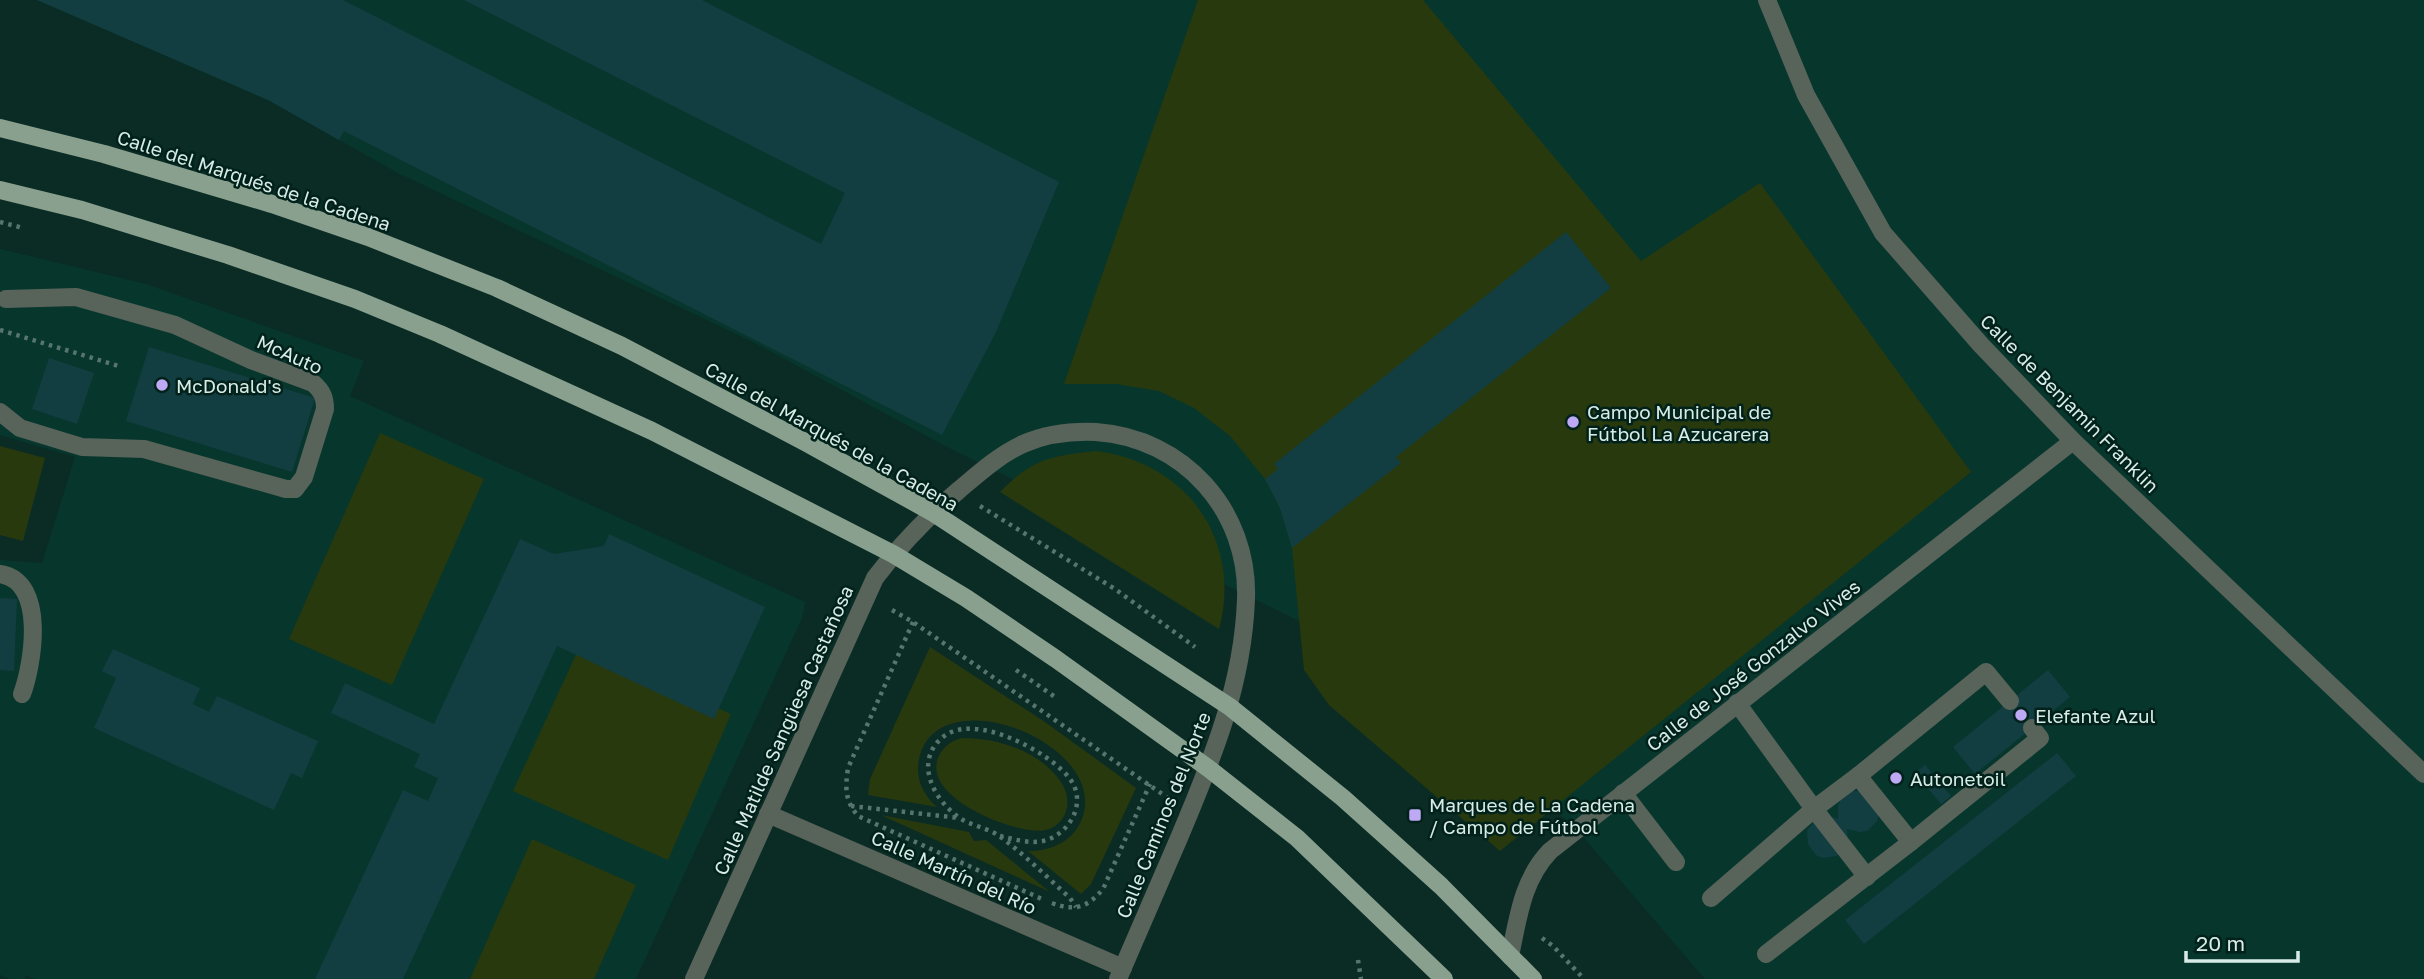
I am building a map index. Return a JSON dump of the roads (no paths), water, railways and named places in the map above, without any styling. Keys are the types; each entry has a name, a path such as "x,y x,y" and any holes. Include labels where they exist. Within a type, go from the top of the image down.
{"main road":[{"name":"Calle del Marqués de la Cadena","path":"0,128 104,154 272,204 368,237 497,288 622,346 932,512 1230,707 1343,798 1391,841 1441,886 1533,979"},
{"path":"0,190 82,210 228,255 355,299 440,334 652,432 893,554 966,598 1056,659 1208,768 1297,838 1444,979"}],"street":[{"name":"Calle de Benjamin Franklin","path":"1767,0 1806,95 1883,233 1981,345 2073,441 2424,774"},
{"name":"McAuto","path":"0,412 20,428 82,447 144,449 286,489 295,489 304,477 325,409 325,399 313,383 176,325 69,296 6,299"},
{"name":"Calle Caminos del Norte","path":"932,512 1002,456 1024,444 1045,436 1084,432 1124,436 1149,443 1190,469 1218,500 1228,516 1244,562 1246,598 1230,707 1189,815 1121,974"},
{"name":"Calle de José Gonzalvo Vives","path":"1510,956 1525,891 1538,864 1550,852 2073,441"},
{"name":"Calle Matilde Sangüesa Castañosa","path":"694,979 875,578 932,512"},
{"path":"0,574 7,575 24,589 32,609 29,669 22,694"},
{"path":"1711,898 1814,809 1986,672 2010,701"},
{"path":"1738,703 1867,877"},
{"path":"1766,954 1912,842 2040,738 2032,728"},
{"path":"1858,776 1912,842"},
{"path":"1623,793 1676,862"},
{"name":"Calle Martín del Río","path":"768,814 1121,974"}],"place":[{"name":"McDonald's","path":"162,385"},
{"name":"Campo Municipal de Fútbol La Azucarera","path":"1573,422"},
{"name":"Elefante Azul","path":"2021,715"},
{"name":"Autonetoil","path":"1896,778"},
{"name":"Marques de La Cadena / Campo de Fútbol","path":"1415,815"}]}
